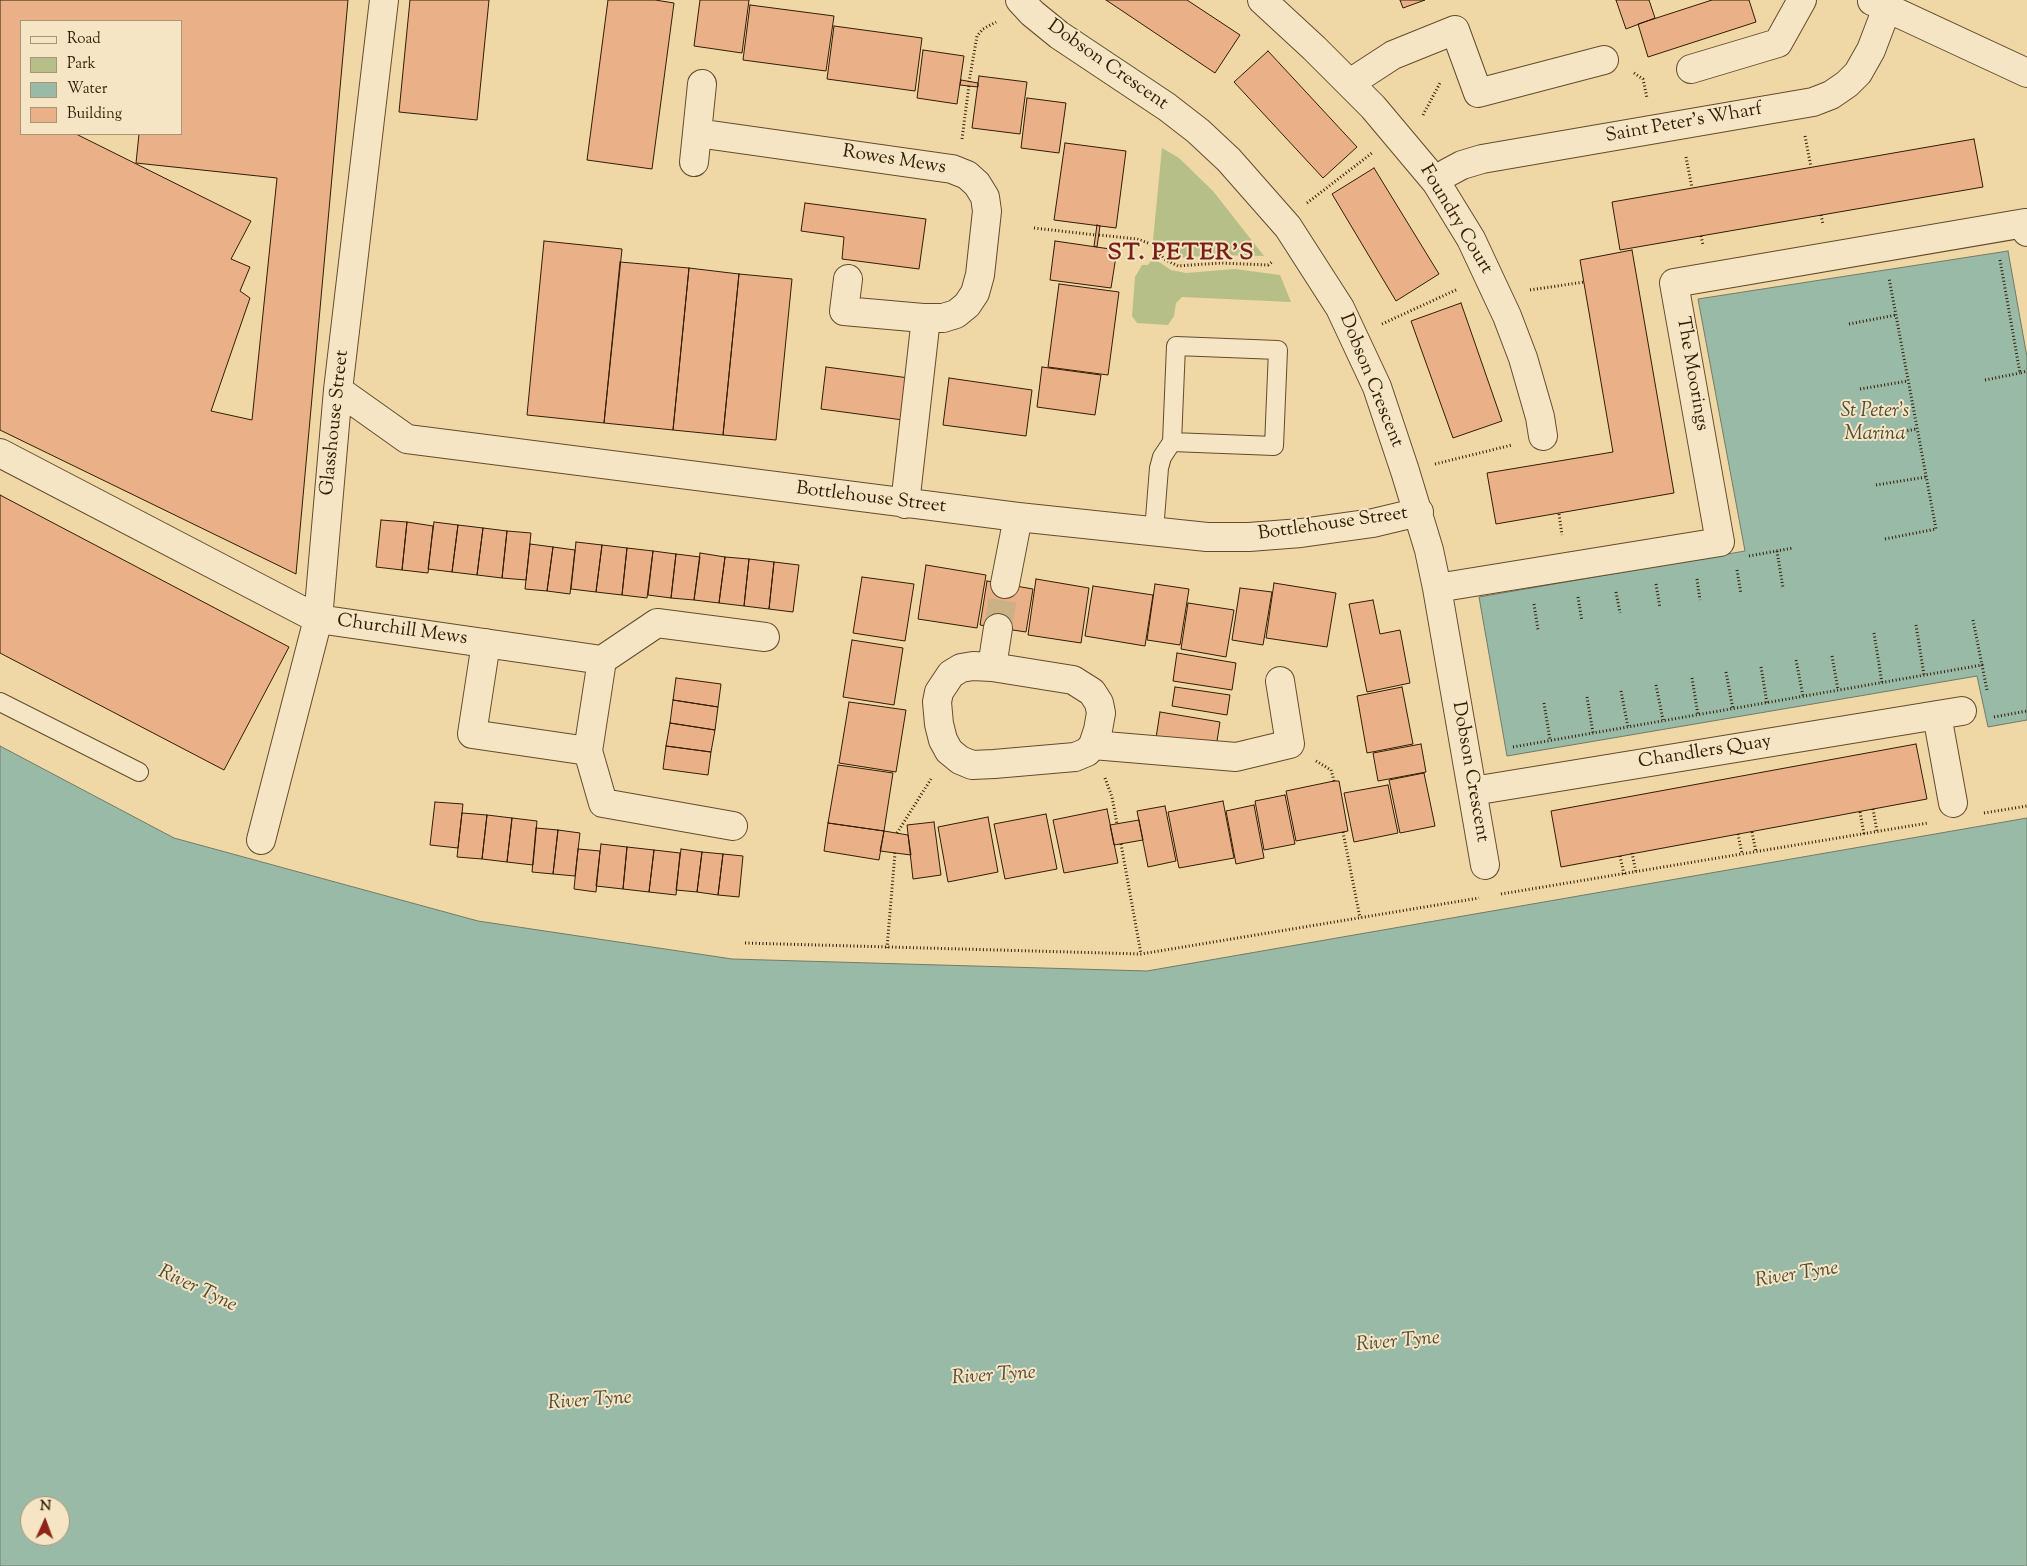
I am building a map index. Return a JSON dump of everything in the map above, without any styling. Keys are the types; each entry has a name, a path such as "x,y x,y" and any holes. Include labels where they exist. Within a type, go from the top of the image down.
{"street":[{"name":"Glasshouse Street","path":"261,840 318,619 338,390 384,0"},
{"name":"Foundry Court","path":"1262,0 1350,83 1436,182 1471,240 1493,284 1523,358 1540,417 1543,436"},
{"path":"1691,69 1778,44 1802,0"},
{"name":"Dobson Crescent","path":"1022,2 1059,35 1167,106 1198,131 1229,160 1283,222 1340,308 1377,387 1419,512 1437,588 1485,865"},
{"path":"1879,4 2027,74"},
{"name":"Saint Peter's Wharf","path":"1436,182 1447,173 1462,165 1482,159 1813,102 1831,96 1858,73 1871,50 1879,4"},
{"path":"1350,83 1393,55 1455,30 1478,93 1604,60"},
{"path":"694,162 702,84"},
{"name":"Rowes Mews","path":"697,133 952,169 966,175 977,184 985,197 987,211 980,276 975,293 968,305 956,314 943,318 926,318 844,312 848,278"},
{"name":"The Moorings","path":"1437,588 1720,542 1674,283 2025,223 2027,232"},
{"path":"905,504 926,318"},
{"name":"Bottlehouse Street","path":"338,390 408,439 1018,517 1208,537 1249,537 1301,533 1373,523 1419,512"},
{"name":"Churchill Mews","path":"0,453 318,619 602,660"},
{"path":"1005,584 1018,517"},
{"path":"734,826 603,803 588,751 602,660 657,623 765,637"},
{"path":"992,667 998,628"},
{"name":"Churchill Mews","path":"486,643 472,734 588,751"},
{"path":"973,666 992,667 1073,680 1085,686 1099,702 1101,713 1094,745 1087,752 1075,757 972,765 960,760 950,751 943,740 937,702 944,684 951,674 961,668 973,666"},
{"path":"1094,745 1236,757 1290,744 1280,681"},
{"name":"Chandlers Quay","path":"1473,791 1949,713 1944,812"}],"lane":[{"path":"1154,531 1159,468 1162,457 1172,442 1176,346 1278,350 1274,446 1172,442"},
{"path":"0,702 139,772"}],"path":[{"path":"958,172 977,36 983,29 1022,2"},
{"path":"1604,60 1613,60 1644,79 1654,130"},
{"path":"1283,222 1423,115 1436,89"},
{"path":"1034,228 1137,239 1151,244 1164,260 1178,266 1222,263 1268,265 1299,245"},
{"path":"2000,258 2020,373"},
{"path":"1880,278 1889,276 1936,529 1885,539"},
{"path":"1354,336 1413,311 1493,284 1584,282"},
{"path":"1849,324 1896,315"},
{"path":"1985,380 2027,371"},
{"path":"1860,390 1908,380"},
{"path":"1866,438 1917,429"},
{"path":"1406,471 1504,447"},
{"path":"1876,485 1926,477"},
{"path":"1777,551 1783,588"},
{"path":"1737,567 1741,594"},
{"path":"1696,574 1700,600"},
{"path":"1656,581 1660,608"},
{"path":"1616,587 1620,613"},
{"path":"1578,594 1582,621"},
{"path":"1533,602 1538,630"},
{"path":"1973,620 1982,666"},
{"path":"1916,625 1924,675"},
{"path":"1874,633 1882,683"},
{"path":"1832,656 1838,690"},
{"path":"1796,660 1803,696"},
{"path":"1761,667 1767,703"},
{"path":"1726,672 1733,709"},
{"path":"1692,678 1698,715"},
{"path":"1656,685 1663,720"},
{"path":"1621,691 1628,727"},
{"path":"1587,697 1593,733"},
{"path":"1544,703 1550,740"},
{"path":"1094,745 1112,797 1117,824"},
{"path":"897,832 950,751"},
{"path":"1982,814 2027,806"},
{"path":"1873,809 1876,831"},
{"path":"1860,812 1864,834"},
{"path":"745,943 1141,954 1864,834 1944,812"},
{"path":"1343,832 1360,918"},
{"path":"1752,832 1756,852"},
{"path":"1738,834 1742,854"},
{"path":"1121,844 1141,954"},
{"path":"887,948 895,853"},
{"path":"1632,854 1636,872"},
{"path":"1620,856 1624,874"},
{"path":"1485,865 1490,896"}],"green space":[{"path":"1162,148 1179,158 1213,191 1264,256 1218,255 1177,258 1153,240"},
{"path":"1153,258 1171,270 1186,273 1235,269 1280,275 1291,302 1182,297 1176,303 1174,316 1168,325 1137,323 1132,316 1135,277 1142,265 1148,265"}],"water":[{"name":"St Peter's Marina","path":"2008,251 2027,357 2027,720 1988,727 1977,676 1507,756 1479,597 1745,551 1698,299"},
{"name":"River Tyne","path":"0,746 174,838 478,921 732,959 1147,971 2027,818 2027,1566 0,1566"}],"building":[{"path":"0,0 348,0 296,574 0,430","holes":["20,20 182,20 182,135 139,135 136,163 277,178 252,420 211,411 250,298 240,291 250,267 231,259 251,221 78,135 20,135"]},
{"path":"410,0 489,0 477,120 399,112"},
{"path":"608,0 655,0 674,3 652,169 587,160"},
{"path":"700,0 749,0 742,53 694,46"},
{"path":"1106,0 1187,0 1240,35 1215,73"},
{"path":"1400,0 1425,0 1403,8"},
{"path":"1616,0 1649,0 1655,18 1626,29"},
{"path":"1712,0 1749,0 1756,22 1648,57 1638,24"},
{"path":"750,5 834,16 826,71 743,60"},
{"path":"834,26 922,38 915,91 827,79"},
{"path":"923,50 964,56 957,104 917,98"},
{"path":"1268,51 1357,147 1323,178 1234,82"},
{"path":"979,76 1027,82 1020,134 972,128"},
{"path":"961,80 978,83 978,87 960,85"},
{"path":"1027,98 1066,103 1059,153 1021,148"},
{"path":"1974,139 1983,187 1620,250 1612,202"},
{"path":"1065,143 1126,151 1116,228 1054,220"},
{"path":"1374,168 1439,274 1396,301 1332,194"},
{"path":"805,203 926,219 919,269 842,259 844,237 801,231"},
{"path":"1097,225 1100,226 1097,247 1094,246"},
{"path":"544,241 622,249 604,423 527,415"},
{"path":"1055,241 1117,250 1111,288 1050,280"},
{"path":"1632,250 1674,493 1496,524 1487,473 1613,452 1580,260"},
{"path":"620,262 689,268 673,430 604,423"},
{"path":"689,268 739,274 723,435 673,430"},
{"path":"739,274 792,279 776,440 723,435"},
{"path":"1059,284 1119,292 1108,375 1048,367"},
{"path":"1461,303 1502,421 1453,438 1411,321"},
{"path":"826,367 909,378 903,420 821,409"},
{"path":"1042,367 1101,375 1095,415 1037,407"},
{"path":"949,378 1032,390 1026,436 943,425"},
{"path":"0,495 289,647 224,770 0,653"},
{"path":"381,520 407,522 402,570 376,567"},
{"path":"407,522 433,526 428,573 402,570"},
{"path":"434,522 458,525 452,572 428,569"},
{"path":"458,525 483,528 477,575 452,572"},
{"path":"483,528 507,531 502,578 477,575"},
{"path":"507,531 531,533 526,580 502,578"},
{"path":"576,542 602,545 596,592 571,589"},
{"path":"530,544 553,547 547,591 525,589"},
{"path":"602,545 627,548 622,595 596,592"},
{"path":"553,547 575,550 570,594 547,591"},
{"path":"627,548 653,551 647,598 622,595"},
{"path":"653,551 676,554 671,598 648,595"},
{"path":"700,553 725,557 719,603 694,600"},
{"path":"676,554 700,557 694,600 671,598"},
{"path":"725,557 749,559 744,606 719,603"},
{"path":"749,559 774,562 769,609 744,606"},
{"path":"774,562 799,565 793,612 769,609"},
{"path":"926,565 986,575 977,628 918,619"},
{"path":"862,577 914,584 905,641 853,633"},
{"path":"1036,579 1089,588 1081,643 1028,635"},
{"path":"987,581 1033,589 1026,632 980,625"},
{"path":"1274,583 1336,593 1327,647 1266,638"},
{"path":"1155,584 1189,589 1180,645 1147,640"},
{"path":"1093,586 1153,595 1145,646 1085,636"},
{"path":"1240,588 1272,592 1263,645 1232,640"},
{"path":"1373,600 1380,634 1400,630 1410,683 1367,692 1349,604"},
{"path":"1188,603 1234,610 1226,657 1181,649"},
{"path":"852,640 903,648 894,705 843,697"},
{"path":"1177,653 1236,663 1232,690 1173,681"},
{"path":"676,678 721,684 718,707 673,700"},
{"path":"1175,687 1230,695 1227,715 1172,706"},
{"path":"1402,687 1413,744 1367,753 1357,696"},
{"path":"673,700 718,707 715,730 670,723"},
{"path":"849,702 906,710 896,772 839,763"},
{"path":"1160,712 1220,722 1216,747 1156,738"},
{"path":"670,723 715,730 711,752 666,746"},
{"path":"1421,744 1426,772 1378,781 1373,753"},
{"path":"1916,744 1927,799 1561,867 1551,811"},
{"path":"666,746 711,752 708,775 663,769"},
{"path":"838,765 893,773 884,831 828,823"},
{"path":"1424,773 1435,826 1400,833 1389,780"},
{"path":"1339,781 1348,831 1296,841 1286,791"},
{"path":"1388,785 1398,833 1354,842 1344,793"},
{"path":"1285,795 1295,844 1264,850 1255,801"},
{"path":"1223,801 1234,858 1179,868 1168,812"},
{"path":"435,802 463,804 458,848 430,845"},
{"path":"1254,805 1264,858 1236,864 1226,811"},
{"path":"1165,806 1176,861 1148,867 1137,811"},
{"path":"1107,809 1118,863 1064,873 1053,820"},
{"path":"462,813 487,815 482,859 457,857"},
{"path":"1046,814 1057,869 1005,879 994,824"},
{"path":"487,815 512,818 507,862 482,859"},
{"path":"988,817 998,872 948,882 938,827"},
{"path":"512,818 537,821 533,865 507,862"},
{"path":"1139,820 1143,840 1114,845 1110,825"},
{"path":"934,822 941,875 913,879 907,825"},
{"path":"828,823 884,831 879,860 824,851"},
{"path":"536,828 558,830 553,874 532,872"},
{"path":"558,830 580,833 575,876 553,874"},
{"path":"884,831 908,835 911,855 880,851"},
{"path":"601,844 627,847 623,889 596,886"},
{"path":"627,847 654,850 649,892 623,889"},
{"path":"578,849 600,851 596,892 574,889"},
{"path":"681,849 702,852 697,892 676,890"},
{"path":"654,850 680,853 676,895 649,892"},
{"path":"702,852 723,854 718,895 697,892"},
{"path":"723,854 743,856 739,897 718,895"}],"tunnel":[{"path":"998,628 1005,584"}],"district":[{"name":"ST. PETER'S","path":"1181,255"}]}
